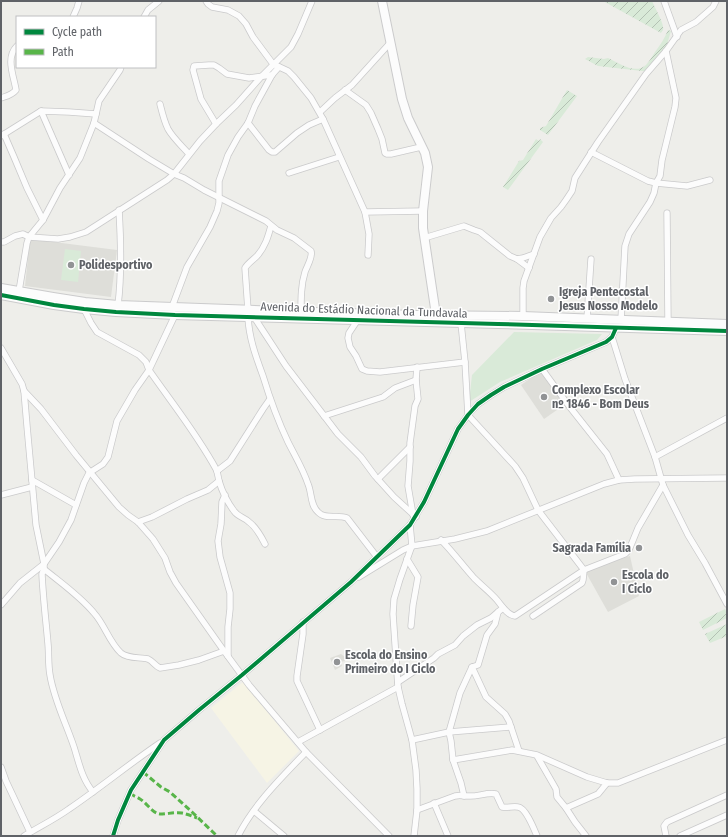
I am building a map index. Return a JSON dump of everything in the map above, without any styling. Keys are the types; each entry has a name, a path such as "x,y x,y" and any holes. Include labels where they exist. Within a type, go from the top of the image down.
{"street":[{"path":"73,16 79,1"},
{"path":"145,16 148,10 159,1"},
{"path":"206,1 212,8 228,10 239,16 246,24 253,37 276,66 288,71 294,77 320,112 365,212 369,234 368,255"},
{"path":"93,792 84,779 50,675 42,574 44,567 71,520 89,473 103,464 108,457 117,421 135,390 149,370 173,311 187,267 210,228 217,211 219,181 228,155 248,123 255,106 276,66 291,47 312,1"},
{"path":"382,1 402,100 408,118 425,153 428,167 423,211 423,228 436,315"},
{"path":"664,1 677,37"},
{"path":"523,316 524,281 540,237 551,218 561,207 572,190 575,178 591,152 646,74 666,51 681,30 696,22 713,6 716,1"},
{"path":"320,112 346,90 390,43"},
{"path":"1,98 8,96 16,90 10,57 16,47"},
{"path":"621,320 625,246 628,234 650,202 654,193 656,183 660,176 662,160 676,107 676,98 666,51"},
{"path":"216,124 201,99 193,70 194,66 214,65 227,74 249,78 272,75"},
{"path":"1,242 23,234 29,237 58,239 70,238 86,232 174,174 184,163 189,154 216,124 236,105 261,77 276,66"},
{"path":"19,291 29,237 43,220 60,188 80,158 94,123 99,101 121,68"},
{"path":"346,90 366,105 371,113 382,139 385,153 390,154 421,146"},
{"path":"160,104 163,117 169,130 189,154"},
{"path":"43,220 14,157 2,135 32,118 41,111 96,114"},
{"path":"41,111 69,175"},
{"path":"248,123 269,150 275,152 297,133 309,125 323,119"},
{"path":"94,123 174,174 266,221 277,230 294,238 312,252 302,284 301,312"},
{"path":"591,152 648,181 656,183 686,186 710,180"},
{"path":"289,173 339,157"},
{"path":"118,305 121,247 119,210"},
{"path":"365,212 423,211"},
{"path":"667,213 668,321"},
{"path":"271,226 262,250 245,268 250,315 249,330 270,399 308,484 311,501 318,513 329,516 344,516 347,518 376,556"},
{"path":"424,238 464,226 480,232 510,256 518,259 529,268"},
{"path":"518,259 527,258 534,254"},
{"path":"586,319 591,259"},
{"name":"Avenida do Estádio Nacional da Tundavala","path":"1,288 85,302 173,311 357,320 727,331"},
{"name":"Avenida do Estádio Nacional da Tundavala","path":"1,295 54,305 116,312 173,311"},
{"path":"84,309 97,332 139,355 146,362 149,370 217,471 219,481 235,513 250,522 265,544"},
{"name":"Avenida do Estádio Nacional da Tundavala","path":"250,315 301,312 523,316 727,324"},
{"path":"250,315 286,366 338,434 361,457 394,497 414,516"},
{"path":"357,320 348,338 350,347 362,369 367,371 380,372 465,362"},
{"path":"461,323 468,415 515,466 523,478 538,510 584,570 584,580 582,583 533,616"},
{"path":"24,836 68,810 164,740 350,582 410,525 414,516 424,502 458,429 478,404 491,394 504,387 606,342 612,337 616,328"},
{"path":"612,337 625,379 655,457 663,485 688,535 727,604"},
{"path":"1,348 22,384 24,391 36,525 44,567 80,598 93,612 99,619 107,636 115,647 126,656 149,660 160,668 199,660 224,651"},
{"path":"414,516 408,486 410,447 415,406 418,399 416,380 417,367"},
{"path":"542,369 568,406 607,454 619,480"},
{"path":"324,416 383,397 395,388 416,380"},
{"path":"24,391 41,408 89,473 119,507 138,522 153,540 165,558 176,583 242,675 306,752 389,836"},
{"path":"217,471 230,461 262,409 270,399"},
{"path":"655,457 727,418"},
{"path":"378,479 410,447"},
{"path":"350,582 412,546 441,540 456,539 487,531 604,484 634,478 727,478"},
{"path":"32,480 76,505"},
{"path":"138,522 152,517 208,490 219,481"},
{"path":"441,540 503,608 513,616 518,615 584,570 625,554 629,550 638,528 663,485"},
{"path":"1,495 32,487"},
{"path":"225,495 222,502 218,542 220,557 230,594 228,657"},
{"path":"410,525 412,546 394,599 393,614 398,684 412,740 417,783 417,810 414,836"},
{"path":"407,559 418,577 413,605 412,626"},
{"path":"1,605 20,583 44,567"},
{"path":"298,742 398,684 438,654 455,645 463,636 477,625 491,618 503,608"},
{"path":"464,796 453,760 449,732 460,693 472,667 478,665 487,635 495,624 498,612"},
{"path":"303,622 304,634 297,681 320,730"},
{"path":"472,667 486,697 505,714 509,721 519,751"},
{"path":"412,740 449,732 511,727"},
{"path":"113,836 131,790 164,740"},
{"path":"453,760 512,750 537,755 587,777 607,783 618,783 727,740"},
{"path":"238,836 269,791 306,752"},
{"path":"537,755 556,789 557,797 566,808 574,822 586,836"},
{"path":"1,767 30,832"},
{"path":"566,808 598,794 607,783"},
{"path":"417,810 455,796 492,793 496,794 502,807 522,808 537,836"},
{"path":"666,836 664,826 667,822 727,795"},
{"path":"434,803 448,836"},
{"path":"254,811 284,836"},
{"path":"680,836 727,815"}],"shaded area":[{"path":"30,239 117,250 111,297 25,286"},
{"name":"Complexo Escolar nº 1846 - Bom Deus","path":"541,371 564,405 544,419 521,385"},
{"name":"Escola do I Ciclo","path":"630,556 639,596 608,612 585,571"},
{"path":"341,654 345,657 345,661 340,662 342,666 335,670 330,658"},
{"path":"243,682 299,751 267,783 211,708"}],"green space":[{"path":"603,1 652,1 662,22 663,30 661,33"},
{"path":"668,30 671,31 666,48 645,71 598,66 585,59 588,57 608,58 627,67 637,69 642,68 649,62"},
{"path":"567,90 577,96 548,135 540,130 540,128 546,126"},
{"path":"536,139 539,141 540,139 543,142 508,190 503,187 519,161 523,160"},
{"name":"Polidesportivo","path":"65,249 81,251 78,282 61,280"},
{"path":"514,332 602,334 597,340 500,382 469,402 472,375"},
{"path":"725,609 727,618 703,630 699,622"},
{"path":"727,624 727,636 710,643 705,634"}],"marked path":[{"path":"143,772 161,787 170,792 217,836"},
{"path":"130,793 143,801 157,813 182,813 197,818"}],"cycle path":[{"path":"1,295 84,309 175,315 727,331"},
{"path":"113,836 131,790 164,740 351,582 410,525 424,502 458,429 478,404 504,387 606,342 612,337 616,328"}],"place":[{"name":"Polidesportivo","path":"71,265"},
{"name":"Igreja Pentecostal Jesus Nosso Modelo","path":"551,299"},
{"name":"Complexo Escolar nº 1846 - Bom Deus","path":"544,397"},
{"name":"Sagrada Família","path":"639,548"},
{"name":"Escola do I Ciclo","path":"614,582"},
{"name":"Escola do Ensino Primeiro do I Ciclo","path":"337,662"}]}
